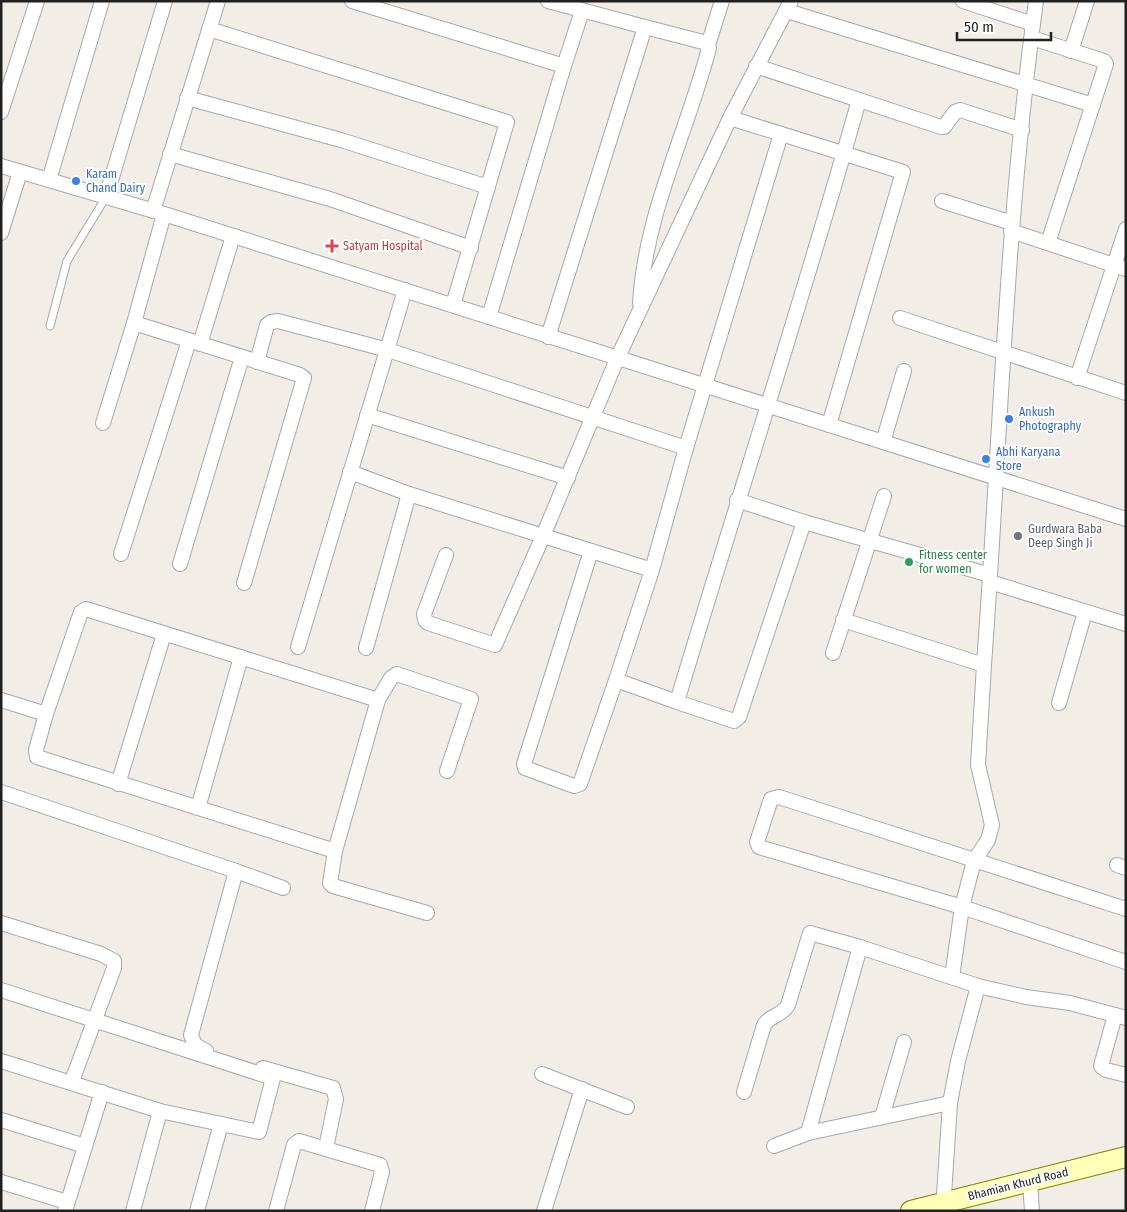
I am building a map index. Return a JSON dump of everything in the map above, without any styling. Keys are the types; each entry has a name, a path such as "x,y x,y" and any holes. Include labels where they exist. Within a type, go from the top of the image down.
{"street":[{"path":"1,112 37,1"},
{"path":"48,180 102,1"},
{"path":"106,197 165,1"},
{"path":"103,423 134,323 170,154 218,1"},
{"path":"352,1 564,66"},
{"path":"548,1 706,43 708,46"},
{"path":"640,310 642,269 655,216 722,1"},
{"path":"963,1 1033,24"},
{"path":"952,976 962,907 974,861 988,840 992,825 977,760 998,478 1011,227 1036,1"},
{"path":"1071,51 1087,1"},
{"path":"446,555 424,614 425,620 428,623 496,645 617,359 730,118 789,6 1093,106"},
{"path":"489,317 582,11"},
{"path":"548,336 645,27"},
{"path":"209,29 506,120 508,124 454,306"},
{"path":"1032,38 1106,63 1048,243"},
{"path":"756,66 943,128 955,112 960,110 1022,130"},
{"path":"187,98 341,140 488,187"},
{"path":"677,702 859,100"},
{"path":"730,118 844,154 899,169 903,174 829,425"},
{"path":"591,551 524,764 525,768 574,786 579,785 652,570 686,448 781,134"},
{"path":"170,154 330,199 470,248"},
{"path":"1,166 233,236 1126,519"},
{"path":"1,232 20,172"},
{"path":"942,201 1048,243 1119,267"},
{"path":"1076,378 1119,267 1126,229"},
{"path":"121,554 233,236"},
{"path":"298,647 405,290"},
{"path":"900,318 1076,378 1126,393"},
{"path":"257,362 268,323 274,321 388,350 686,448"},
{"path":"134,323 300,375 305,382 244,583"},
{"path":"180,564 242,357"},
{"path":"883,442 904,372"},
{"path":"367,415 568,478"},
{"path":"350,472 409,494 652,570"},
{"path":"366,648 409,494"},
{"path":"833,653 884,496"},
{"path":"737,500 990,579 1126,624"},
{"path":"616,680 732,720 738,719 804,522"},
{"path":"335,851 37,757 36,750 46,714 84,609 378,700"},
{"path":"1059,703 1085,612"},
{"path":"843,620 984,665"},
{"path":"118,784 164,634"},
{"path":"198,808 241,657"},
{"path":"427,912 332,886 329,881 335,851 378,700 391,678 397,674 471,699 447,771"},
{"path":"1,700 46,714"},
{"path":"1,792 283,888"},
{"path":"1126,909 779,797 771,799 757,842 759,847 962,907 1126,962"},
{"path":"236,871 191,1035 192,1041 202,1050 333,1088 336,1098 326,1148"},
{"path":"1,923 112,958 114,968 72,1081"},
{"path":"744,1092 765,1022 782,1013 788,1005 809,934 860,947 978,986 1070,1003 1121,1016 1101,1066 1106,1070 1126,1075"},
{"path":"808,1133 860,947"},
{"path":"943,1207 950,1103 958,1060 978,986"},
{"path":"1,990 273,1078 259,1132 160,1111 72,1081 1,1060"},
{"path":"882,1117 904,1042"},
{"path":"542,1074 627,1107"},
{"path":"544,1211 582,1089"},
{"path":"1,1182 66,1206 102,1092"},
{"path":"774,1146 808,1133 950,1103"},
{"path":"133,1211 160,1111"},
{"path":"1,1120 85,1146"},
{"path":"197,1211 221,1124"},
{"path":"276,1211 295,1142 301,1141 380,1165 382,1172 372,1211"},
{"name":"Bhamian Khurd Road","path":"911,1211 943,1207 1126,1157"},
{"path":"1030,1182 1032,1211"}],"lane":[{"path":"50,326 67,261 106,197"}],"place":[{"name":"Karam Chand Dairy","path":"76,181"},
{"name":"Satyam Hospital","path":"332,246"},
{"name":"Ankush Photography","path":"1009,419"},
{"name":"Abhi Karyana Store","path":"986,459"},
{"name":"Gurdwara Baba Deep Singh Ji","path":"1018,536"},
{"name":"Fitness center for women","path":"909,562"}]}
